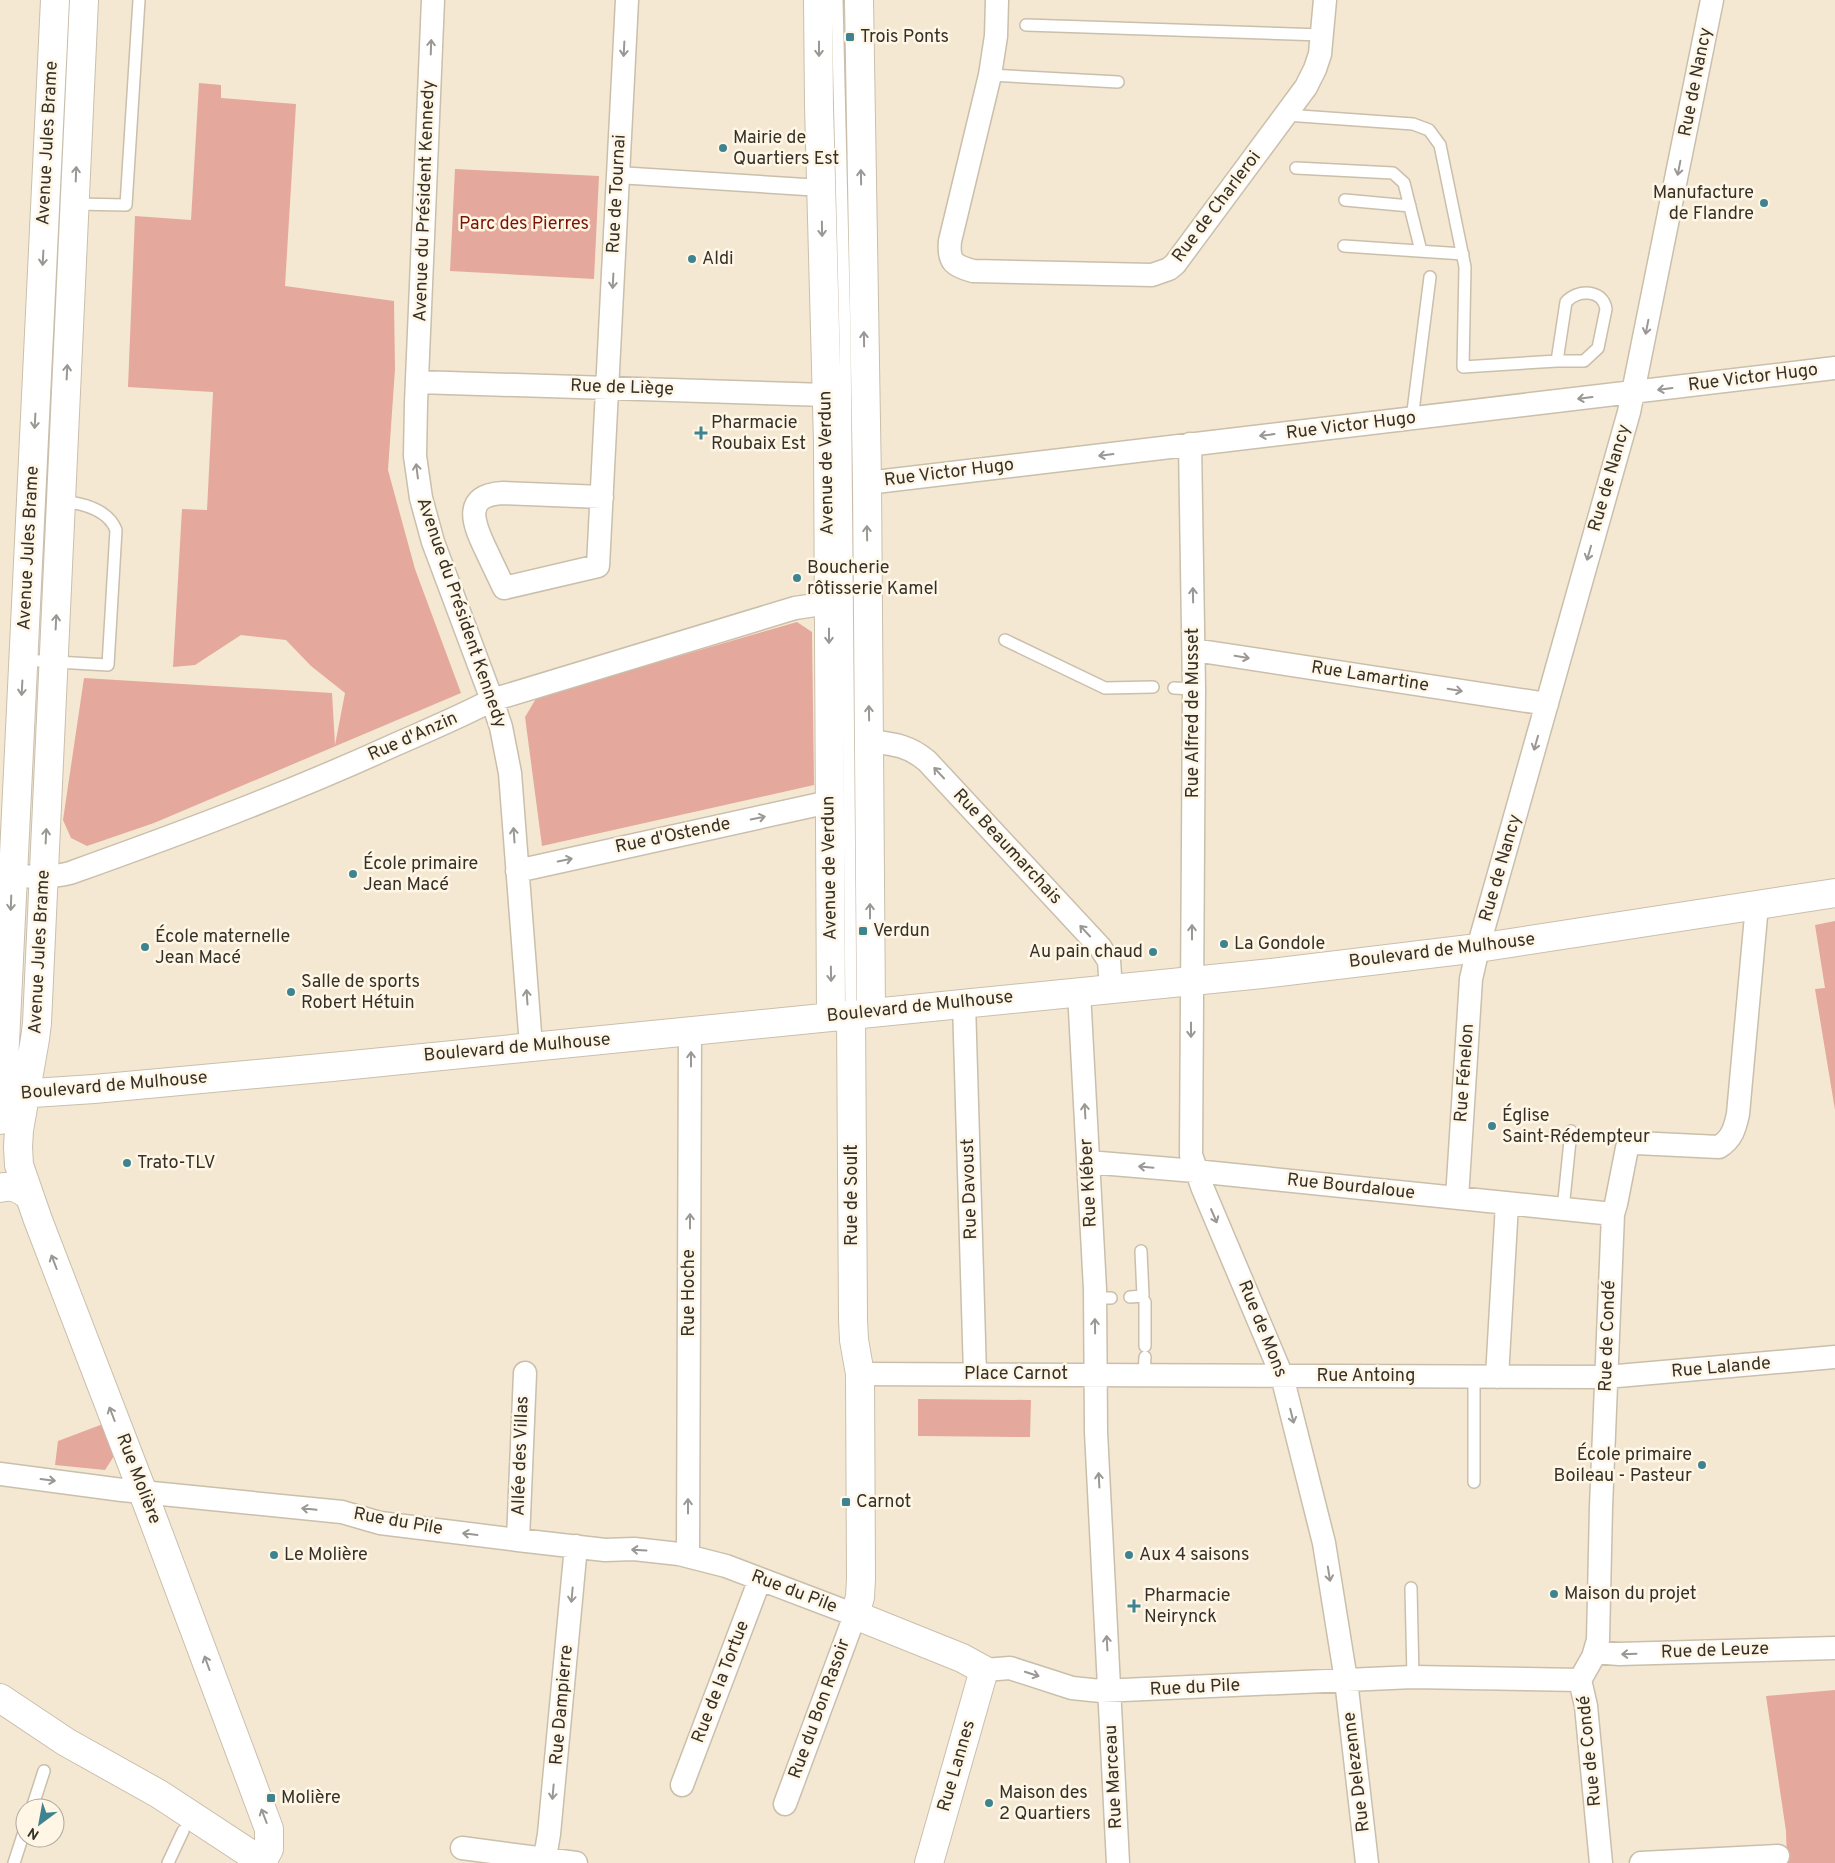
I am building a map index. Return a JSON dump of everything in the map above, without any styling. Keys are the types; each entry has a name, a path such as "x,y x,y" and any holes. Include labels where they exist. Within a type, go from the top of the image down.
{"street":[{"name":"Avenue Jules Brame","path":"7,1101 6,875 23,660 55,0"},
{"name":"Avenue Jules Brame","path":"7,1101 36,1031 84,0"},
{"name":"Avenue du Président Kennedy","path":"433,0 415,456 421,498 433,542 501,727 510,773 531,1046"},
{"name":"Rue de Tournai","path":"602,497 503,493 485,497 478,503 474,511 475,526 504,588 598,566 602,497 608,388 627,0"},
{"name":"Avenue de Verdun","path":"818,0 829,603 829,802 851,1014"},
{"path":"851,1014 869,741 859,0"},
{"path":"990,75 996,36 997,0"},
{"name":"Rue de Charleroi","path":"990,75 950,242 949,252 953,262 957,266 973,271 1152,275 1162,272 1175,264 1306,87 1320,54 1324,0"},
{"name":"Rue de Nancy","path":"1478,948 1633,392 1712,0"},
{"path":"618,175 821,188"},
{"path":"40,318 70,319"},
{"name":"Rue Victor Hugo","path":"867,483 1835,368"},
{"name":"Rue de Liège","path":"418,382 826,395"},
{"name":"Rue Alfred de Musset","path":"1190,444 1194,650 1184,688 1191,981"},
{"name":"Rue d'Anzin","path":"6,875 44,877 70,873 273,798 412,738 492,700 795,608 829,603"},
{"name":"Rue Lamartine","path":"1194,650 1547,704"},
{"name":"Rue Beaumarchais","path":"869,741 907,747 917,752 927,761 1100,947 1108,961 1111,989"},
{"name":"Rue d'Ostende","path":"517,870 829,802"},
{"name":"Boulevard de Mulhouse","path":"7,1101 128,1086 1191,981 1478,948 1835,893"},
{"name":"Rue de Condé","path":"1601,1863 1586,1706 1584,1689 1580,1680 1595,1652 1598,1640 1613,1214 1627,1148 1630,1144 1718,1146 1727,1142 1734,1130 1739,1104 1757,905"},
{"name":"Rue Fénelon","path":"1457,1198 1472,980 1478,948"},
{"name":"Rue de Mons","path":"1191,981 1191,1155 1195,1171 1282,1376 1324,1544 1346,1680"},
{"name":"Rue Kléber","path":"1079,992 1088,1162 1103,1298 1096,1374"},
{"name":"Rue Davoust","path":"964,1003 975,1374"},
{"name":"Rue de Soult","path":"851,1014 853,1326 860,1374"},
{"name":"Rue Hoche","path":"688,1555 690,1031"},
{"name":"Rue Molière","path":"7,1101 19,1130 18,1153 30,1197 269,1829 269,1849 263,1863"},
{"name":"Rue Bourdaloue","path":"1088,1162 1195,1171 1613,1214"},
{"path":"0,1188 7,1186 19,1188 30,1197"},
{"path":"1497,1377 1507,1204"},
{"name":"Rue Lalande","path":"1606,1378 1835,1357"},
{"name":"Rue Antoing","path":"1096,1374 1145,1359 1282,1376 1606,1378"},
{"name":"Allée des Villas","path":"518,1540 524,1372"},
{"path":"855,1615 860,1597 861,1579 860,1374"},
{"name":"Place Carnot","path":"860,1374 1096,1374"},
{"path":"1096,1374 1097,1450 1109,1691"},
{"name":"Rue du Pile","path":"0,1474 143,1492 342,1512 380,1523 518,1540 605,1550 640,1549 688,1555 710,1561 855,1615 962,1658 984,1670 1010,1668 1072,1688 1109,1691 1413,1677 1580,1680"},
{"name":"Rue Dampierre","path":"545,1861 576,1546"},
{"name":"Rue de la Tortue","path":"682,1785 760,1579"},
{"name":"Rue du Bon Rasoir","path":"785,1804 855,1615"},
{"name":"Rue de Leuze","path":"1595,1652 1619,1654 1835,1648"},
{"name":"Rue Lannes","path":"929,1863 984,1670"},
{"name":"Rue Delezenne","path":"1346,1680 1368,1863"},
{"name":"Rue Marceau","path":"1109,1691 1118,1863"},
{"path":"0,1698 66,1742 159,1794 263,1863"},
{"path":"66,1742 132,1796 232,1863"},
{"path":"462,1848 545,1861 576,1863"},
{"path":"1640,1863 1778,1856"}],"lane":[{"path":"75,204 126,205 139,0"},
{"path":"837,0 845,336 851,1014"},
{"path":"1026,25 1322,35"},
{"path":"990,75 1118,82"},
{"path":"1286,115 1401,122 1429,130 1440,145 1463,254 1466,278 1463,368 1557,361 1584,361 1598,348 1606,309 1605,303 1600,297 1594,294 1578,293 1571,296 1566,302 1557,361"},
{"path":"1296,168 1393,173 1404,183 1421,251"},
{"path":"1345,200 1410,206"},
{"path":"1344,246 1463,254"},
{"path":"1412,418 1430,277"},
{"path":"23,660 108,665 116,530 112,522 90,507 80,503 61,501"},
{"path":"1005,640 1105,688 1153,687"},
{"path":"1563,1209 1570,1131"},
{"path":"1130,1297 1143,1296 1141,1252"},
{"path":"1145,1302 1145,1359"},
{"path":"1474,1377 1474,1482"},
{"path":"1411,1588 1413,1677"},
{"path":"35,1798 44,1771"},
{"path":"168,1863 183,1831"},
{"path":"14,1863 19,1848"}],"green space":[{"path":"199,83 221,85 221,98 296,104 285,286 394,301 395,369 388,470 415,569 461,693 154,823 87,846 71,838 63,820 84,678 332,693 335,745 345,693 311,666 286,640 241,635 195,665 173,667 182,509 207,510 213,392 128,387 135,216 191,220"},
{"name":"Parc des Pierres","path":"455,169 599,176 594,279 450,271"},
{"path":"797,622 812,632 814,785 542,846 525,717 537,697"},
{"path":"1835,921 1835,1110 1815,989 1825,988 1815,925"},
{"path":"918,1399 1031,1400 1030,1437 918,1436"},
{"path":"103,1424 114,1456 105,1470 55,1465 58,1441"},
{"path":"1835,1690 1835,1863 1787,1863 1786,1831 1766,1696"}],"place":[{"name":"Trois Ponts","path":"850,37"},
{"name":"Mairie de Quartiers Est","path":"723,148"},
{"name":"Manufacture de Flandre","path":"1764,203"},
{"name":"Aldi","path":"692,259"},
{"name":"Pharmacie Roubaix Est","path":"701,433"},
{"name":"Boucherie rôtisserie Kamel","path":"797,578"},
{"name":"École primaire Jean Macé","path":"353,874"},
{"name":"Verdun","path":"863,931"},
{"name":"La Gondole","path":"1224,944"},
{"name":"École maternelle Jean Macé","path":"145,947"},
{"name":"Au pain chaud","path":"1153,952"},
{"name":"Salle de sports Robert Hétuin","path":"291,992"},
{"name":"Église Saint-Rédempteur","path":"1492,1126"},
{"name":"Trato-TLV","path":"127,1163"},
{"name":"École primaire Boileau - Pasteur","path":"1702,1465"},
{"name":"Carnot","path":"846,1502"},
{"name":"Le Molière","path":"274,1555"},
{"name":"Aux 4 saisons","path":"1129,1555"},
{"name":"Maison du projet","path":"1554,1594"},
{"name":"Pharmacie Neirynck","path":"1134,1606"},
{"name":"Molière","path":"271,1798"},
{"name":"Maison des 2 Quartiers","path":"989,1803"}]}
